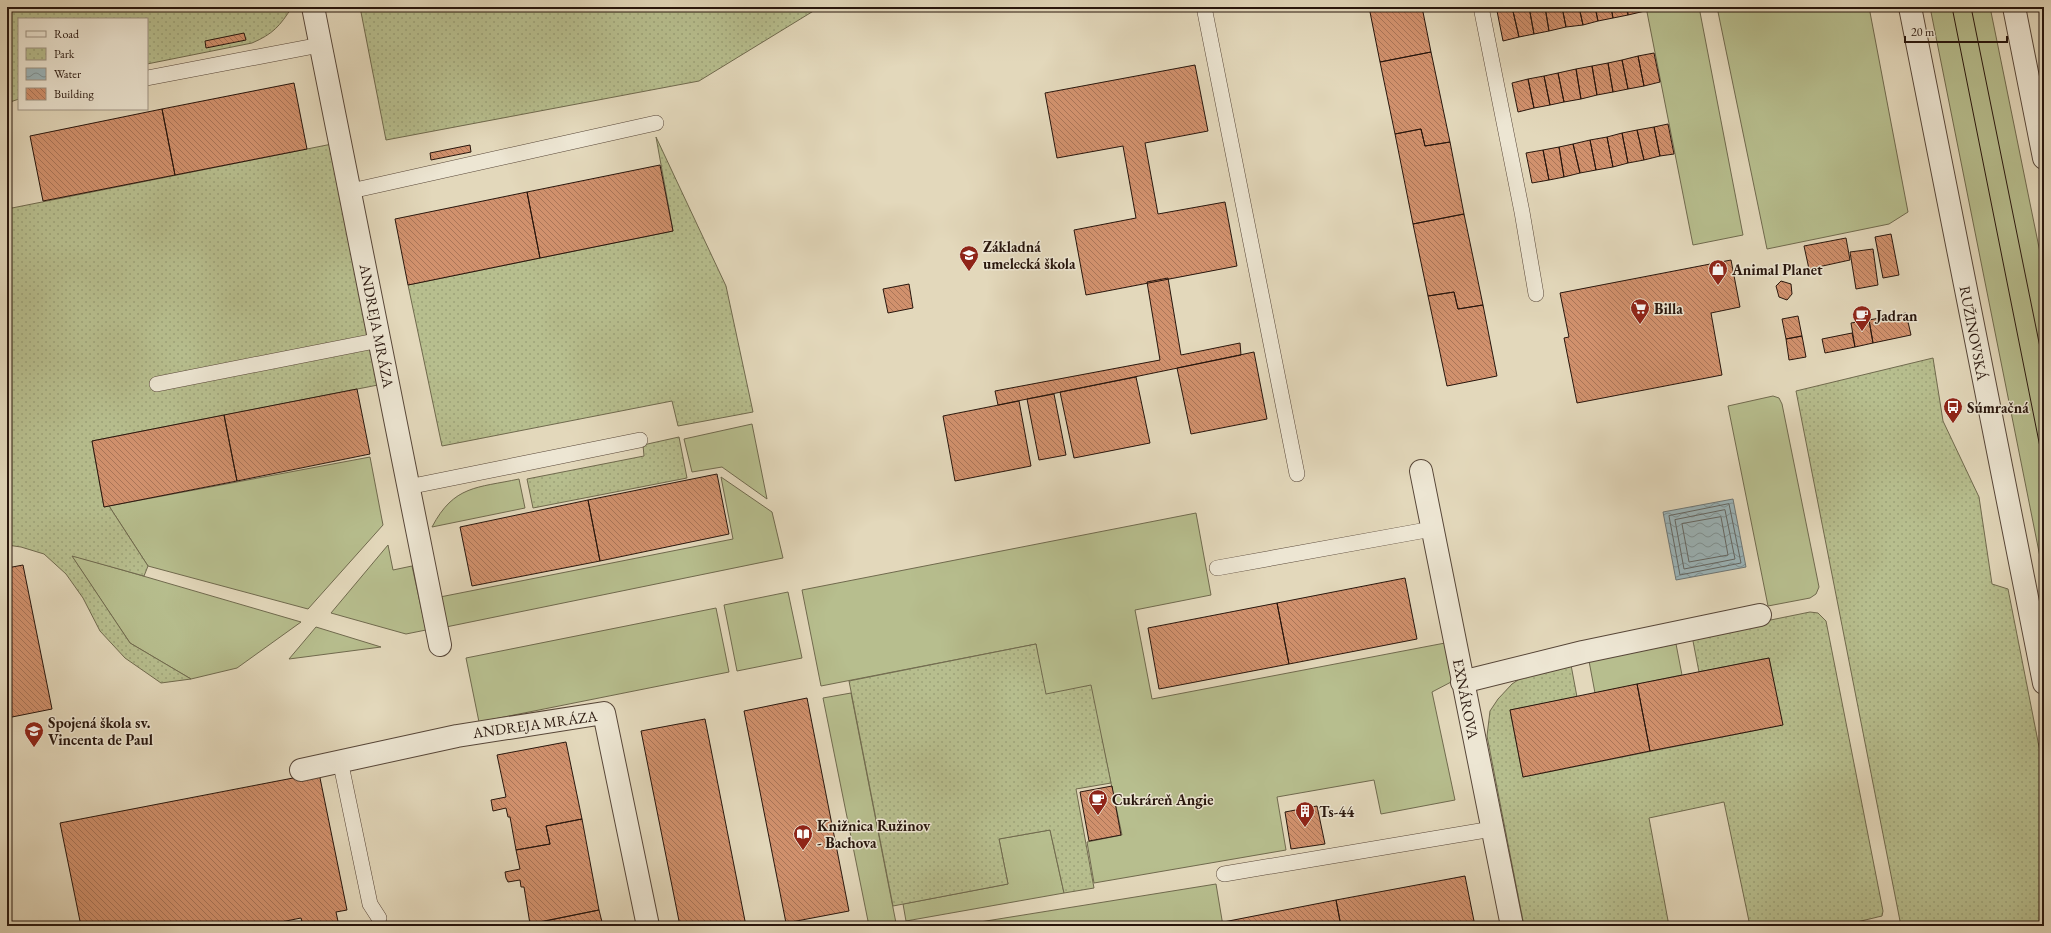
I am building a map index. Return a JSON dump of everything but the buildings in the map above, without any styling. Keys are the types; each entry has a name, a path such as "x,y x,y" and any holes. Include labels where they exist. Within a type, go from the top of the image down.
{"street":[{"name":"ANDREJA MRÁZA","path":"313,7 351,191 440,645"},
{"name":"RUŽINOVSKÁ","path":"1910,7 2044,683"},
{"path":"2014,7 2044,158"},
{"name":"EXNÁROVA","path":"1421,471 1512,926"},
{"path":"1462,682 1577,654 1760,615"},
{"name":"ANDREJA MRÁZA","path":"301,770 340,760 457,736 604,713 648,926"}],"lane":[{"path":"1204,7 1297,474"},
{"path":"1481,7 1522,212 1536,294"},
{"path":"148,78 320,45"},
{"path":"351,191 656,123"},
{"path":"157,384 380,340"},
{"path":"408,487 640,440"},
{"path":"1217,568 1432,529"},
{"path":"340,760 370,904 379,918"},
{"path":"1224,874 1492,829"}],"green space":[{"path":"7,7 292,7 284,19 271,33 252,43 148,64 148,18 18,18 18,99 7,103"},
{"path":"360,7 820,7 699,81 386,140"},
{"path":"1646,7 1699,7 1743,235 1693,245"},
{"path":"1717,7 1869,7 1908,212 1889,224 1767,249"},
{"path":"1930,7 1990,7 2044,272 2044,577"},
{"path":"656,137 726,286 753,412 678,426 672,401 442,446 408,285 673,231"},
{"path":"337,143 383,384 92,441 104,507 109,506 148,566 144,576 72,556 130,643 191,679 161,683 125,658 100,631 83,598 66,574 44,554 21,547 7,545 7,209"},
{"path":"1933,358 1943,421 1979,497 1992,584 2008,589 2044,772 2044,926 1901,926 1796,391"},
{"path":"1773,396 1779,398 1782,404 1819,587 1816,594 1810,598 1768,606 1728,406"},
{"path":"752,424 767,499 722,467 692,472 684,439"},
{"path":"679,437 687,478 533,508 527,479 644,456 643,445"},
{"path":"370,457 383,525 308,609 148,566 109,506"},
{"path":"721,477 772,512 783,558 446,627 440,597 733,539"},
{"path":"519,479 525,508 432,527 440,513 458,496 479,487"},
{"path":"1196,513 1211,595 1135,610 1152,699 1445,643 1453,681 1432,692 1455,800 1381,814 1374,780 1277,797 1286,850 1094,883 1087,842 1122,835 1101,736 1050,744 1036,644 821,686 802,590"},
{"path":"388,545 393,570 412,566 426,630 406,634 331,613"},
{"path":"71,555 301,622 237,668 191,679 130,643"},
{"path":"788,592 802,658 737,671 724,605"},
{"path":"716,608 729,672 479,722 466,658"},
{"path":"1810,612 1818,613 1826,621 1883,911 1882,916 1840,926 1750,926 1724,802 1649,818 1669,926 1524,926 1487,736 1490,711 1498,699 1512,684 1524,676 1571,665 1577,697 1510,710 1523,777 1782,725 1769,658 1699,672 1692,636"},
{"path":"316,627 381,647 289,659"},
{"path":"1036,644 1046,694 1091,685 1111,783 1076,789 1094,888 1064,893 1050,830 999,839 1008,884 893,906 849,681"},
{"path":"1676,644 1682,675 1595,693 1589,661"},
{"path":"851,693 896,923 869,926 823,698"},
{"path":"1050,830 1064,893 906,921 903,904 1008,884 999,839"},
{"path":"1216,884 1223,926 955,926"}],"water":[{"path":"1733,499 1746,567 1676,580 1663,512"}],"tram line":[{"path":"1952,7 2044,467"},
{"path":"1971,7 2044,367"}],"place":[{"name":"Základná umelecká škola","path":"969,272"},
{"name":"Animal Planet","path":"1718,286"},
{"name":"Billa","path":"1640,325"},
{"name":"Jadran","path":"1862,332"},
{"name":"Súmračná","path":"1953,424"},
{"name":"Spojená škola sv. Vincenta de Paul","path":"34,748"},
{"name":"Cukráreň Angie","path":"1098,816"},
{"name":"Ts-44","path":"1305,828"},
{"name":"Knižnica Ružinov - Bachova","path":"803,851"}]}
